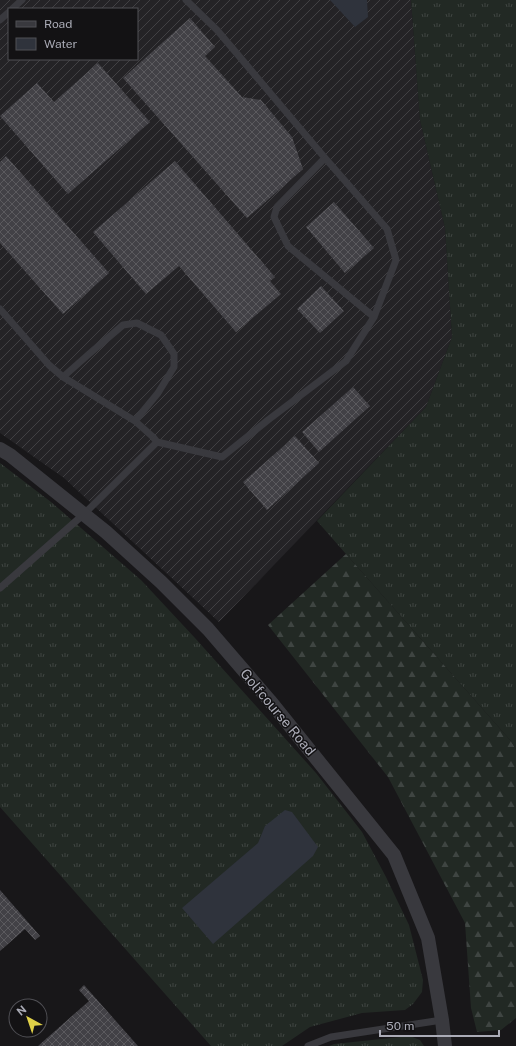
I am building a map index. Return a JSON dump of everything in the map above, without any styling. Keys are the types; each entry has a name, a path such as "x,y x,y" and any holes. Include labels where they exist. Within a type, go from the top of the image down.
{"street":[{"name":"Golfcourse Road","path":"0,449 10,455 106,532 161,582 208,629 270,701 394,855 428,938 445,1046"}],"lane":[{"path":"13,8 22,0"},
{"path":"0,310 49,365 63,377 135,421 157,442 222,457 346,361 374,317 396,260 387,229 217,30 186,0"},
{"path":"0,20 8,13"},
{"path":"325,158 276,207 274,217 288,246 374,317"},
{"path":"63,377 123,325 137,323 161,335 174,354 174,367 158,393 135,421"},
{"path":"0,588 84,514 157,442"},
{"path":"308,1046 331,1037 442,1020"}],"shaded area":[{"path":"0,0 411,0 420,120 445,228 452,337 426,407 219,622 64,478 0,433"}],"green space":[{"path":"411,0 516,0 516,749 510,740 317,521 426,407 452,337 445,228 420,120"},
{"path":"0,463 51,502 141,580 316,773 362,832 409,925 423,980 422,992 413,1004 405,1010 362,1013 310,1027 282,1046 211,1046 0,807"},
{"path":"346,554 510,740 516,749 516,1018 501,1030 477,1032 471,1008 465,923 388,777 268,625"},
{"path":"410,1036 420,1040 424,1046 329,1046 334,1044"}],"water":[{"path":"330,0 367,0 368,17 355,27"},
{"path":"285,810 292,812 318,847 313,856 213,944 182,908 258,843 265,826"}],"building":[{"path":"190,18 215,47 205,56 242,97 261,100 292,137 303,169 247,218 123,78"},
{"path":"98,63 150,122 68,194 0,116 37,83 54,102"},
{"path":"6,156 109,273 63,314 0,243 0,162"},
{"path":"175,161 275,277 270,281 281,294 236,332 179,266 146,294 93,232"},
{"path":"334,202 374,248 345,273 306,227"},
{"path":"321,286 344,311 320,333 297,309"},
{"path":"353,387 370,406 319,452 302,432"},
{"path":"295,436 319,463 267,510 243,482"},
{"path":"0,890 40,936 35,940 25,929 0,951"},
{"path":"84,985 138,1046 38,1046 89,1001 79,990"}]}
